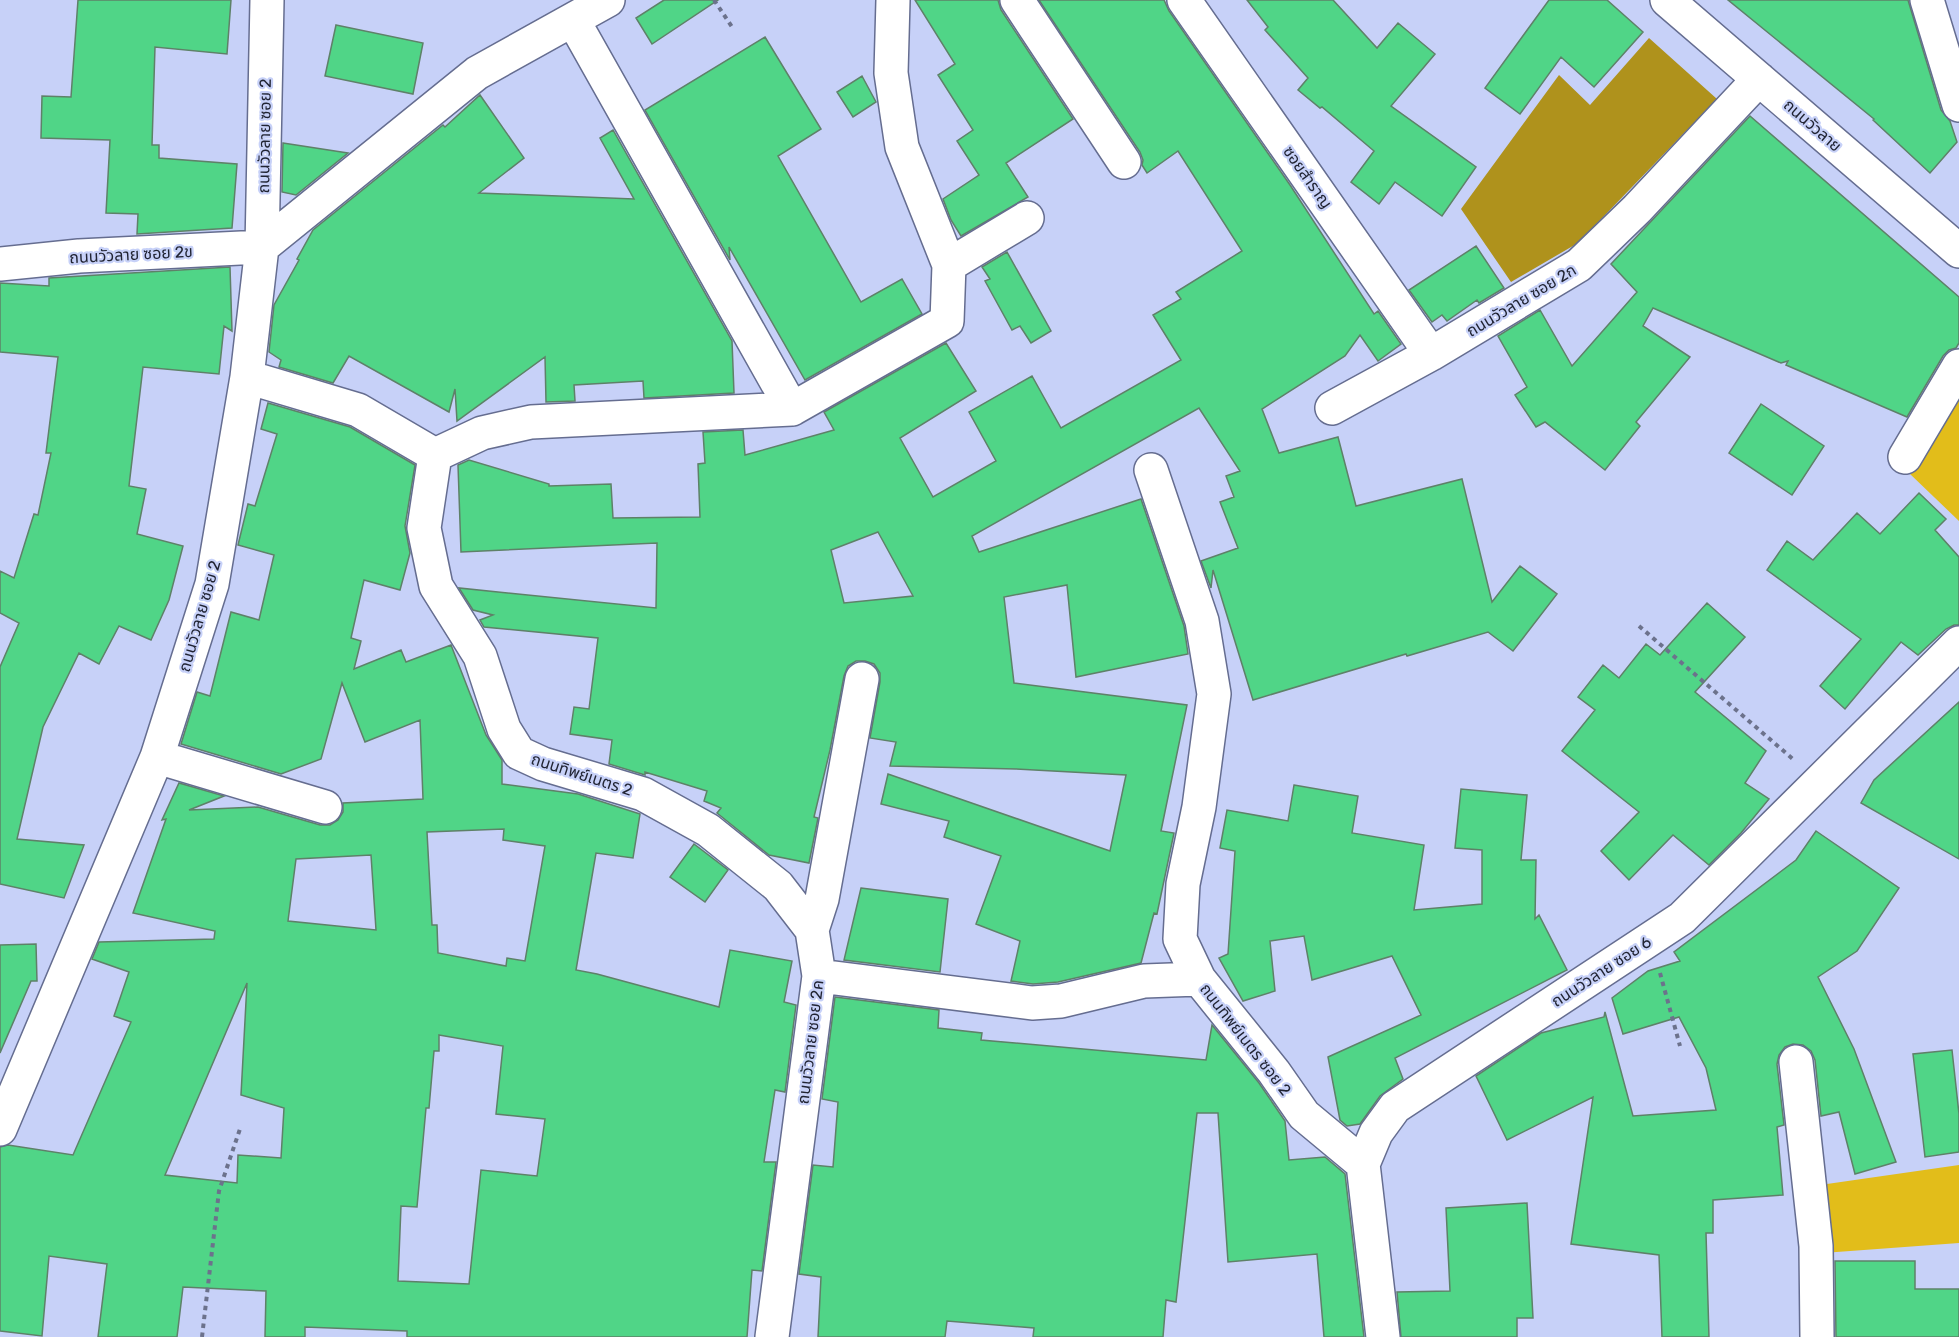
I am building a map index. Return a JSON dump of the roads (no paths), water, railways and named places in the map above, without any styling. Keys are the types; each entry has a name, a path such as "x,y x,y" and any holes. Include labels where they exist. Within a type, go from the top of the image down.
{"street":[{"name":"ถนนวัวลาย ซอย 2","path":"0,1129 157,757 212,584 247,377 262,246 267,0"},
{"path":"262,246 477,73 608,0"},
{"path":"247,377 358,410 435,455 482,433 531,422 792,409 947,321 949,265 902,147 891,73 892,0"},
{"path":"1017,0 1124,162"},
{"name":"ซอยสำราญ","path":"1185,0 1431,354"},
{"name":"ถนนวัวลาย","path":"1667,0 1959,250"},
{"path":"1927,0 1959,105"},
{"path":"573,20 792,409"},
{"name":"ถนนวัวลาย ซอย 2ก","path":"1332,408 1431,354 1579,265 1637,210 1759,79"},
{"path":"949,265 1027,218"},
{"name":"ถนนวัวลาย ซอย 2ข","path":"0,264 79,256 262,246"},
{"path":"1905,457 1959,366"},
{"name":"ถนนทิพย์เนตร 2","path":"435,455 424,528 436,586 480,656 504,729 519,753 543,764 643,794 708,830 778,886 812,930"},
{"path":"1151,470 1202,621 1214,694 1199,807 1183,884 1180,939 1199,979"},
{"name":"ถนนวัวลาย ซอย 6","path":"1383,1337 1363,1164 1376,1132 1395,1107 1682,918 1959,643"},
{"name":"ถนนวัวลาย ซอย 2ค","path":"772,1337 819,976 812,930 822,899 862,679"},
{"path":"157,757 325,807"},
{"name":"ถนนทิพย์เนตร ซอย 2","path":"819,976 1032,1003 1061,1001 1144,981 1199,979 1274,1072 1304,1115 1363,1164"},
{"path":"1796,1062 1816,1246 1817,1337"}]}
